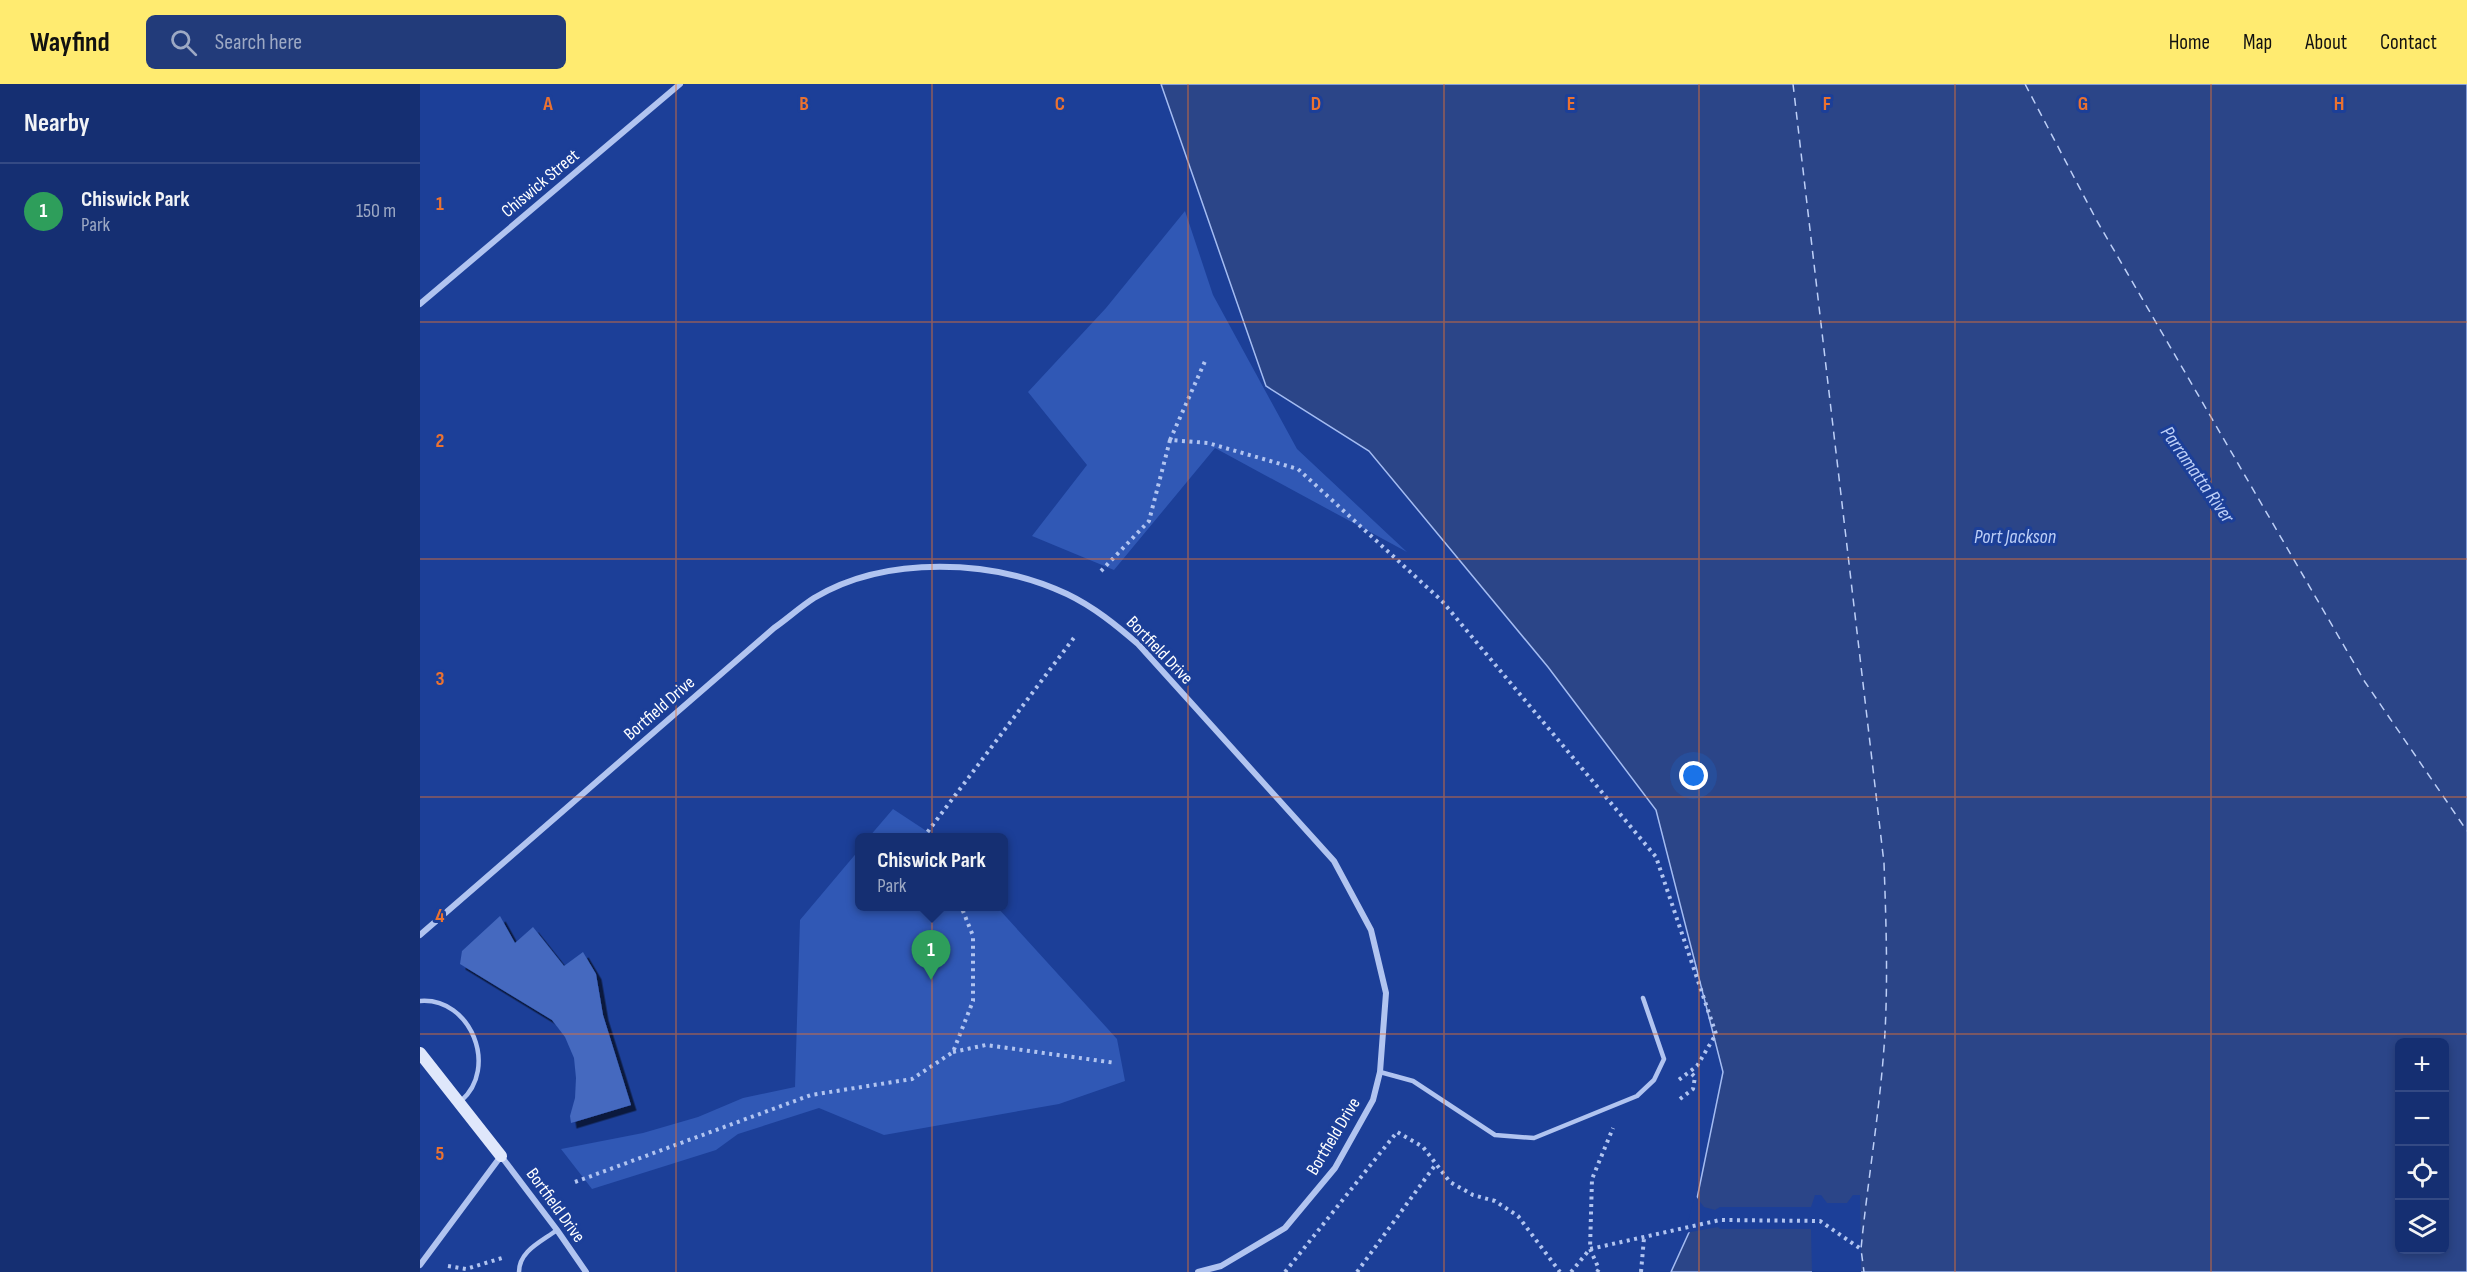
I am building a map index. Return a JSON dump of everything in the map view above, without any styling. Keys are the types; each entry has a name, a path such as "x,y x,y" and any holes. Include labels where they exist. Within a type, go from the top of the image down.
{"street":[{"name":"Chiswick Street","path":"420,304 680,84"},
{"name":"Bortfield Drive","path":"420,935 774,628 815,598 863,578 914,567 969,568 1022,579 1066,594 1107,617 1138,644 1334,861 1371,930 1386,993 1380,1072 1373,1100 1335,1168 1285,1228 1221,1266 1198,1272"},
{"path":"420,1053 501,1156 420,1265"},
{"name":"Bortfield Drive","path":"501,1156 586,1272"}],"lane":[{"path":"1380,1072 1413,1081 1496,1135 1534,1138 1638,1096 1654,1080 1664,1059 1643,998"},
{"path":"420,1001 434,1000 446,1003 459,1013 474,1036 478,1051 478,1071 469,1094 459,1103"},
{"path":"519,1272 519,1262 525,1254 557,1230"}],"path":[{"path":"1101,571 1149,521 1170,440 1206,359"},
{"path":"1170,440 1208,442 1298,468 1442,601 1656,857 1716,1034 1697,1066 1673,1084"},
{"path":"926,833 1076,635"},
{"path":"953,1052 973,1001 973,936 963,911"},
{"path":"575,1182 811,1095 912,1079 953,1052 986,1045 1116,1063"},
{"path":"1680,1099 1693,1089 1695,1077 1689,1071"},
{"path":"1597,1272 1599,1269 1590,1249 1592,1179 1616,1122"},
{"path":"1286,1272 1397,1132 1423,1147 1450,1182 1473,1194 1495,1201 1518,1216 1560,1272"},
{"path":"1356,1272 1436,1164"},
{"path":"1571,1272 1590,1249 1720,1220 1820,1221 1861,1249"},
{"path":"1641,1272 1644,1238"},
{"path":"448,1266 466,1269 491,1260 525,1254"}],"shaded area":[{"path":"1185,211 1213,295 1297,449 1407,552 1215,448 1114,570 1032,536 1087,465 1028,392 1106,308"},
{"path":"893,809 929,833 872,833"},
{"path":"855,855 855,911 1001,911 1117,1039 1125,1081 1059,1104 884,1135 819,1108 738,1134 716,1150 592,1189 561,1149 643,1133 698,1117 743,1098 795,1087 800,920"}],"water":[{"name":"Port Jackson","path":"1161,84 2467,84 2467,1272 1671,1272 1691,1228 1723,1072 1656,810 1548,667 1369,451 1266,386"}],"pier":[{"path":"1695,1195 1704,1207 1715,1210 1720,1207 1811,1207 1815,1195 1821,1195 1827,1203 1847,1203 1853,1195 1860,1195 1861,1272 1812,1272 1811,1229 1720,1229 1718,1227 1685,1233"}],"building":[{"path":"500,916 515,943 533,927 564,966 583,952 596,974 603,1015 631,1105 571,1123 576,1078 574,1058 565,1037 552,1020 460,964 462,951"}],"ferry route":[{"path":"1793,84 1884,863 1887,969 1885,1032 1881,1086 1861,1249 1864,1272"},
{"path":"2025,84 2097,221 2365,682 2467,831"}],"place":[{"name":"Chiswick Park","path":"931,980"}],"water label":[{"name":"Parramatta River","path":"2198,474"}]}
